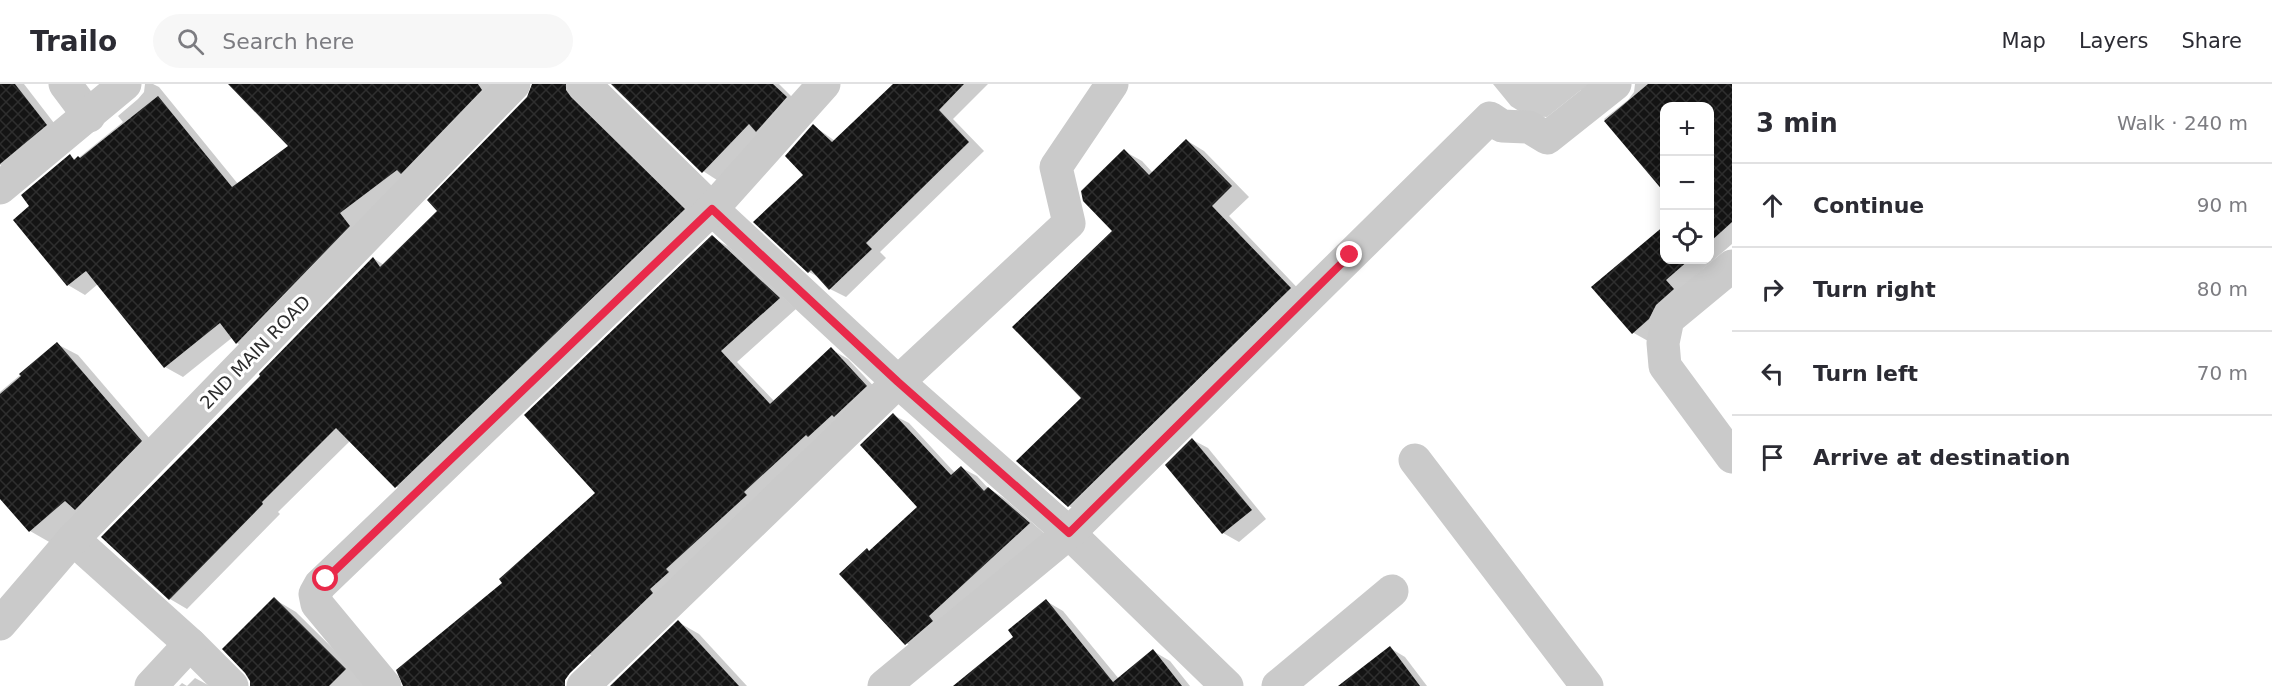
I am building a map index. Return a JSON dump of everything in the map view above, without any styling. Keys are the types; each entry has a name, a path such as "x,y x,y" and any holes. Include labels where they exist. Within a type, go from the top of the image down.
{"street":[{"path":"65,84 89,116"},
{"path":"0,188 125,84"},
{"name":"2ND MAIN ROAD","path":"0,624 73,539 514,84"},
{"path":"584,84 712,209 898,382 1069,533 1227,686"},
{"path":"385,686 316,604 315,594 320,585 712,209 824,84"},
{"path":"583,686 898,382 1069,223 1056,167 1112,84"},
{"path":"884,686 1069,533 1490,118 1502,126 1529,127 1547,138 1615,84"},
{"path":"1732,266 1668,319 1663,343 1665,366 1732,457"},
{"path":"1415,460 1587,686"},
{"path":"73,539 190,644 232,686"},
{"path":"1278,686 1392,591"},
{"path":"151,686 190,644"}],"building":[{"path":"0,84 15,84 47,125 0,164"},
{"path":"228,84 478,84 482,90 401,174 397,170 340,213 350,226 236,344 220,323 164,368 86,271 67,286 13,220 29,206 21,195 70,154 74,160 78,156 80,158 158,96 232,187 288,146"},
{"path":"532,84 566,84 566,90 571,97 685,209 395,488 336,428 169,600 101,537 260,376 259,374 373,257 380,267 437,211 427,200 527,97"},
{"path":"611,84 773,84 787,97 756,132 749,124 702,173"},
{"path":"893,84 964,84 939,110 969,142 866,243 872,249 829,290 811,270 808,273 753,222 803,175 785,156 813,124 832,142"},
{"path":"1648,84 1732,84 1732,222 1714,238 1714,102 1660,102 1660,187 1604,121"},
{"path":"1186,139 1232,186 1212,206 1291,288 1068,507 1016,461 1081,398 1012,327 1112,231 1083,201 1081,191 1124,149 1149,175"},
{"path":"1660,229 1660,264 1684,264 1666,280 1674,289 1656,305 1649,319 1632,334 1591,287"},
{"path":"712,235 780,298 721,351 770,404 831,347 867,386 834,417 832,415 808,437 806,435 744,492 747,495 666,569 669,572 650,589 653,593 570,673 565,680 565,686 403,686 396,670 502,583 499,579 595,493 524,415"},
{"path":"57,342 142,441 75,510 65,501 29,532 0,499 0,394 21,376 19,374"},
{"path":"893,413 951,475 961,466 984,491 988,487 1030,523 929,616 933,621 905,645 839,574 867,548 869,551 917,507 860,445"},
{"path":"1192,438 1252,510 1222,534 1165,465"},
{"path":"274,597 346,669 329,686 250,686 245,673 222,649"},
{"path":"1046,599 1113,682 1153,649 1182,686 953,686 1013,637 1008,630"},
{"path":"678,620 739,686 610,686"},
{"path":"1390,646 1420,686 1338,686"}],"route":[{"path":"326,579 712,209 898,382 1069,533 1350,255"}]}
